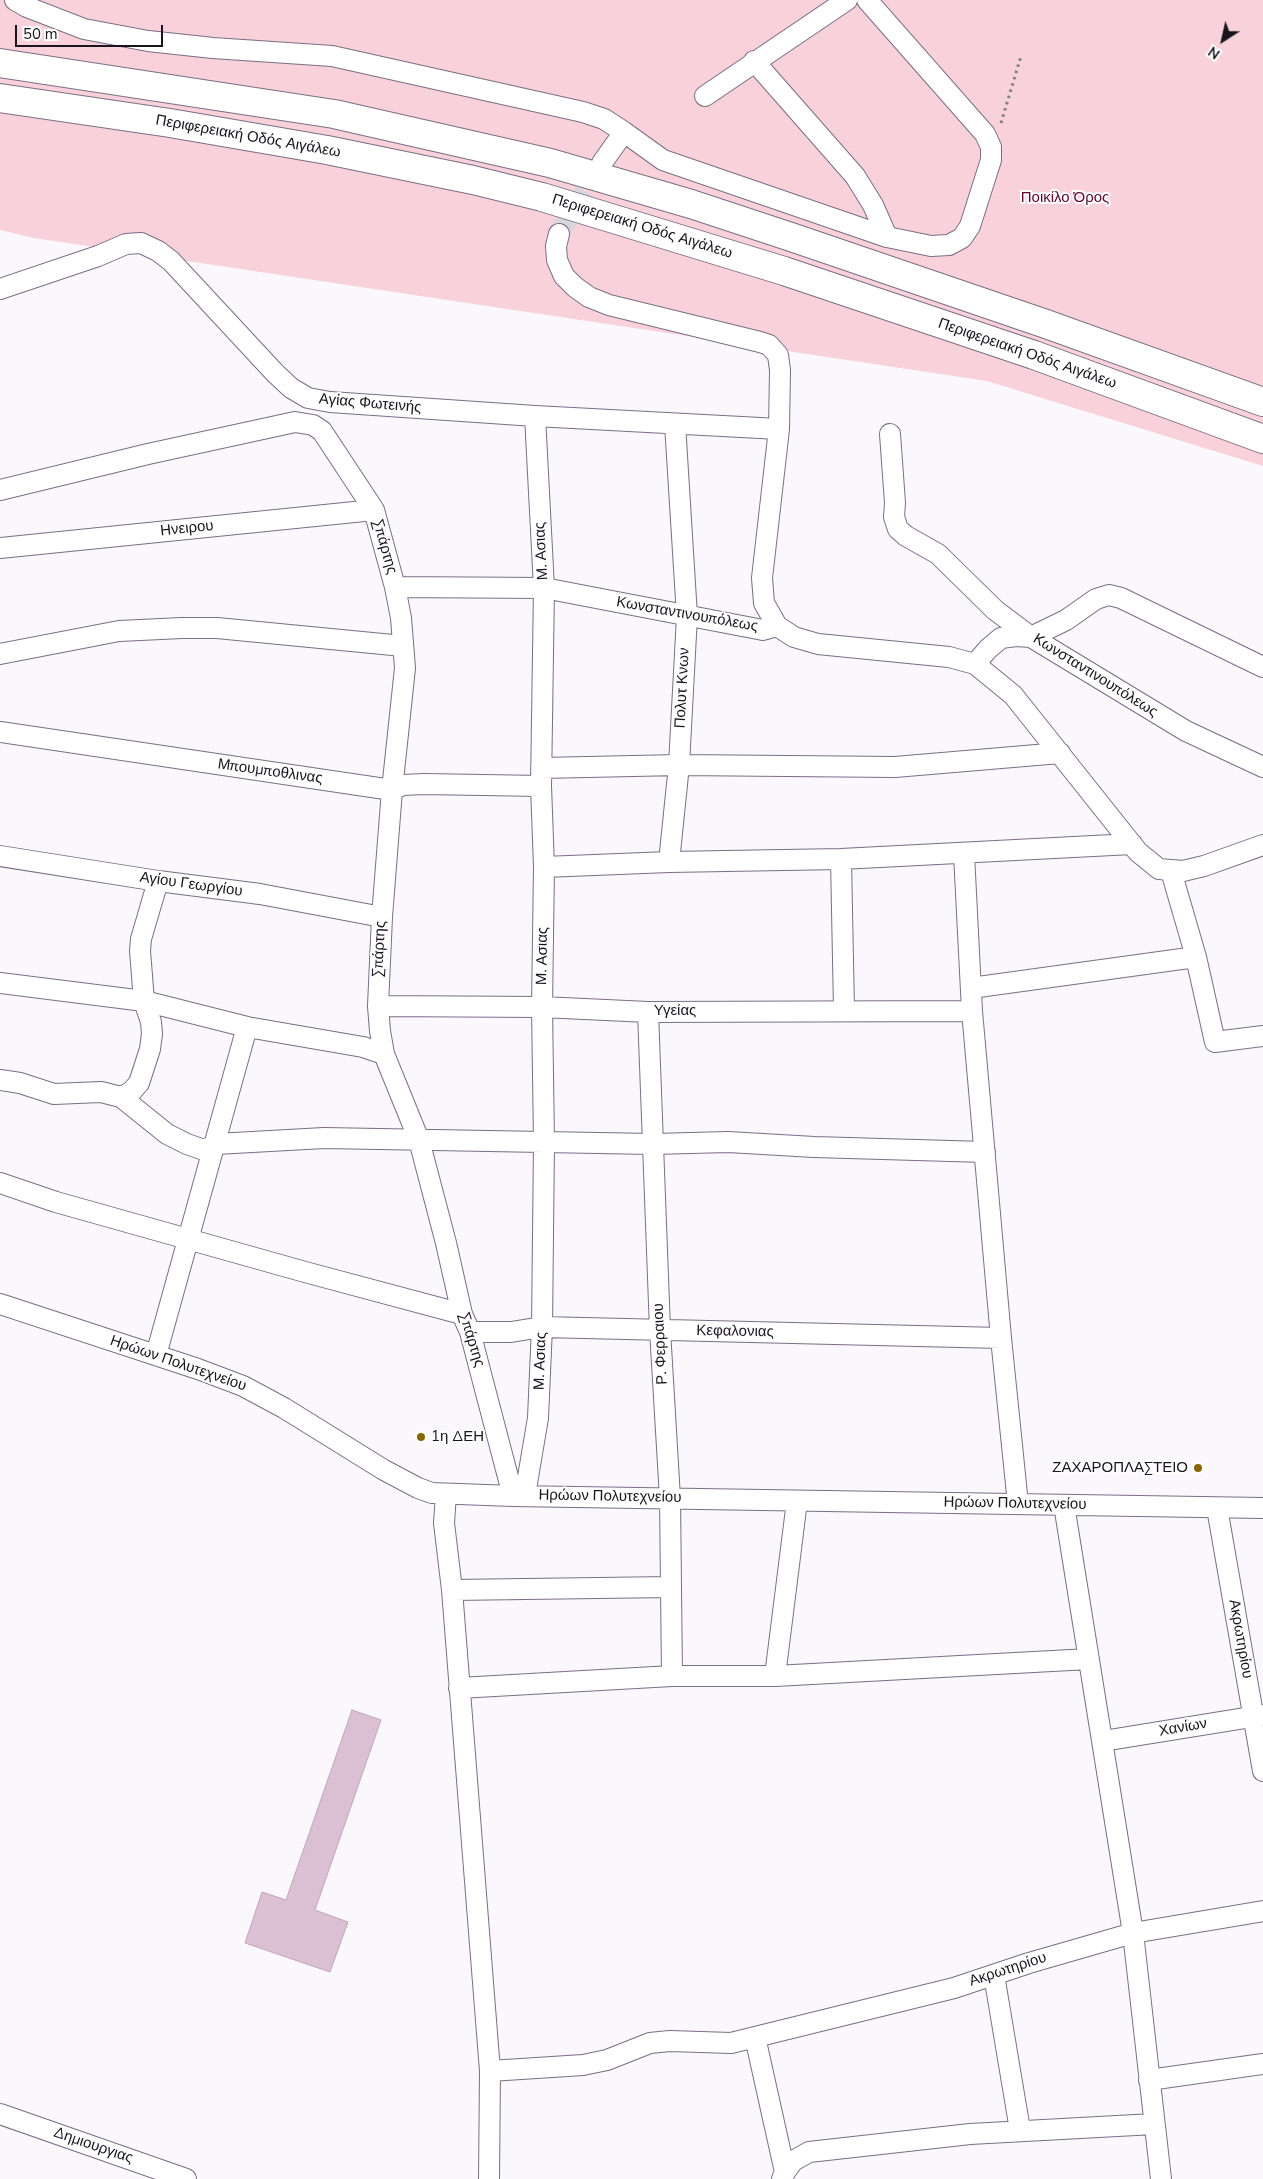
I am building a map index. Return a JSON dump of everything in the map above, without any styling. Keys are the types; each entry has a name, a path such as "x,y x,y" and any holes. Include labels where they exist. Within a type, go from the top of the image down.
{"highway":[{"path":"0,63 334,114 550,163 691,204 794,238 1046,324 1263,402"},
{"name":"Περιφερειακή Οδός Αιγάλεω","path":"0,98 170,123 327,150 542,197 692,241 830,286 1043,358 1263,439"}],"street":[{"path":"15,0 27,7 84,29 148,41 213,48 332,56 582,112 604,119 663,160 887,237 931,246 949,245 962,238 970,226 991,160 991,147 985,134 867,0"},
{"path":"705,96 847,0"},
{"path":"754,62 855,176 873,205 887,237"},
{"path":"602,162 624,132"},
{"path":"559,234 556,246 557,260 564,276 575,287 589,296 609,304 769,345 778,355 780,370 780,429 762,578 764,603 776,626"},
{"name":"Αγίας Φωτεινής","path":"0,289 98,256 126,244 140,243 158,251 171,261 275,374 291,388 308,398 330,402 535,416 780,429"},
{"name":"Μ. Ασιας","path":"519,1496 538,1418 542,1327 544,867 541,777 544,588 535,416"},
{"name":"Σπάρτης","path":"0,490 148,454 295,422 312,425 322,431 374,510 395,587 401,618 405,668 404,696 392,790 382,917 378,1006 384,1054 419,1140 466,1323 519,1496"},
{"name":"Πολυτ Κνων","path":"669,862 679,766 688,616 675,424"},
{"name":"Κωνσταντινουπόλεως","path":"890,434 896,503 894,517 898,529 906,536 938,554 995,610 1031,637 1186,731 1263,767"},
{"name":"Ηνειρου","path":"0,548 374,510"},
{"name":"Κωνσταντινουπόλεως","path":"395,587 544,588 763,630 776,626 794,637 818,644 949,657 975,664"},
{"path":"1263,667 1121,598 1109,596 1096,599 1066,620 1031,637 1001,638 975,664 1013,695 1138,852 1159,869 1171,871 1204,866 1263,845"},
{"path":"0,654 119,631 182,628 216,628 403,646"},
{"name":"Μπουμποθλινας","path":"0,732 392,790 403,785 679,766 895,767 1060,753"},
{"path":"544,867 669,862 841,859 1132,844"},
{"path":"964,854 972,1011 1001,1338 1018,1504"},
{"name":"Αγίου Γεωργίου","path":"0,856 158,881 260,894 382,917"},
{"path":"841,859 844,1010"},
{"path":"1171,871 1196,957 1215,1042 1263,1036"},
{"path":"121,1097 131,1092 139,1083 150,1049 151,1022 144,1002 140,951 141,939 158,881"},
{"path":"972,988 1196,957"},
{"path":"0,983 144,1002 247,1027 363,1047 384,1054"},
{"name":"Υγείας","path":"378,1006 542,1007 648,1012 972,1011"},
{"name":"Ρ. Φερραιου","path":"648,1012 660,1330 670,1498 672,1676"},
{"path":"156,1355 247,1027"},
{"path":"0,1080 20,1083 54,1094 101,1092 121,1097 167,1134 204,1150 216,1144 324,1138 653,1144 728,1142 814,1147 985,1152"},
{"name":"Κεφαλονιας","path":"0,1183 56,1202 305,1272 466,1323 511,1332 542,1327 1001,1338"},
{"name":"Ηρώων Πολυτεχνείου","path":"0,1304 156,1355 243,1386 418,1488 446,1494 1263,1508"},
{"path":"446,1494 444,1523 452,1590 490,2071 489,2179"},
{"path":"775,1676 797,1501"},
{"path":"1064,1505 1133,1933 1161,2179"},
{"name":"Ακρωτηρίου","path":"1217,1508 1259,1715 1263,1771"},
{"path":"452,1590 671,1588"},
{"path":"459,1688 672,1676 775,1676 1089,1659"},
{"name":"Χανίων","path":"1103,1741 1259,1715"},
{"name":"Ακρωτηρίου","path":"490,2071 582,2065 607,2060 650,2044 664,2042 731,2043 954,1988 1029,1962 1133,1933 1263,1911"},
{"path":"994,1974 1020,2130"},
{"path":"755,2037 783,2176"},
{"path":"1149,2080 1263,2064"},
{"name":"Δημιουργιας","path":"0,2114 186,2179"},
{"path":"783,2176 793,2161 809,2152 970,2134 1154,2124"}],"path":[{"path":"991,147 1021,56"}],"green space":[{"name":"Ποικίλο Όρος","path":"0,0 1263,0 1263,466 987,381 34,238 0,230"}],"building":[{"path":"352,1710 381,1720 315,1910 348,1922 330,1972 245,1943 262,1892 286,1900"}],"tunnel":[{"path":"559,234 601,165"}],"place":[{"name":"1η ΔΕΗ","path":"421,1437"},
{"name":"ΖΑΧΑΡΟΠΛΑΣΤΕΙΟ","path":"1198,1468"}]}
